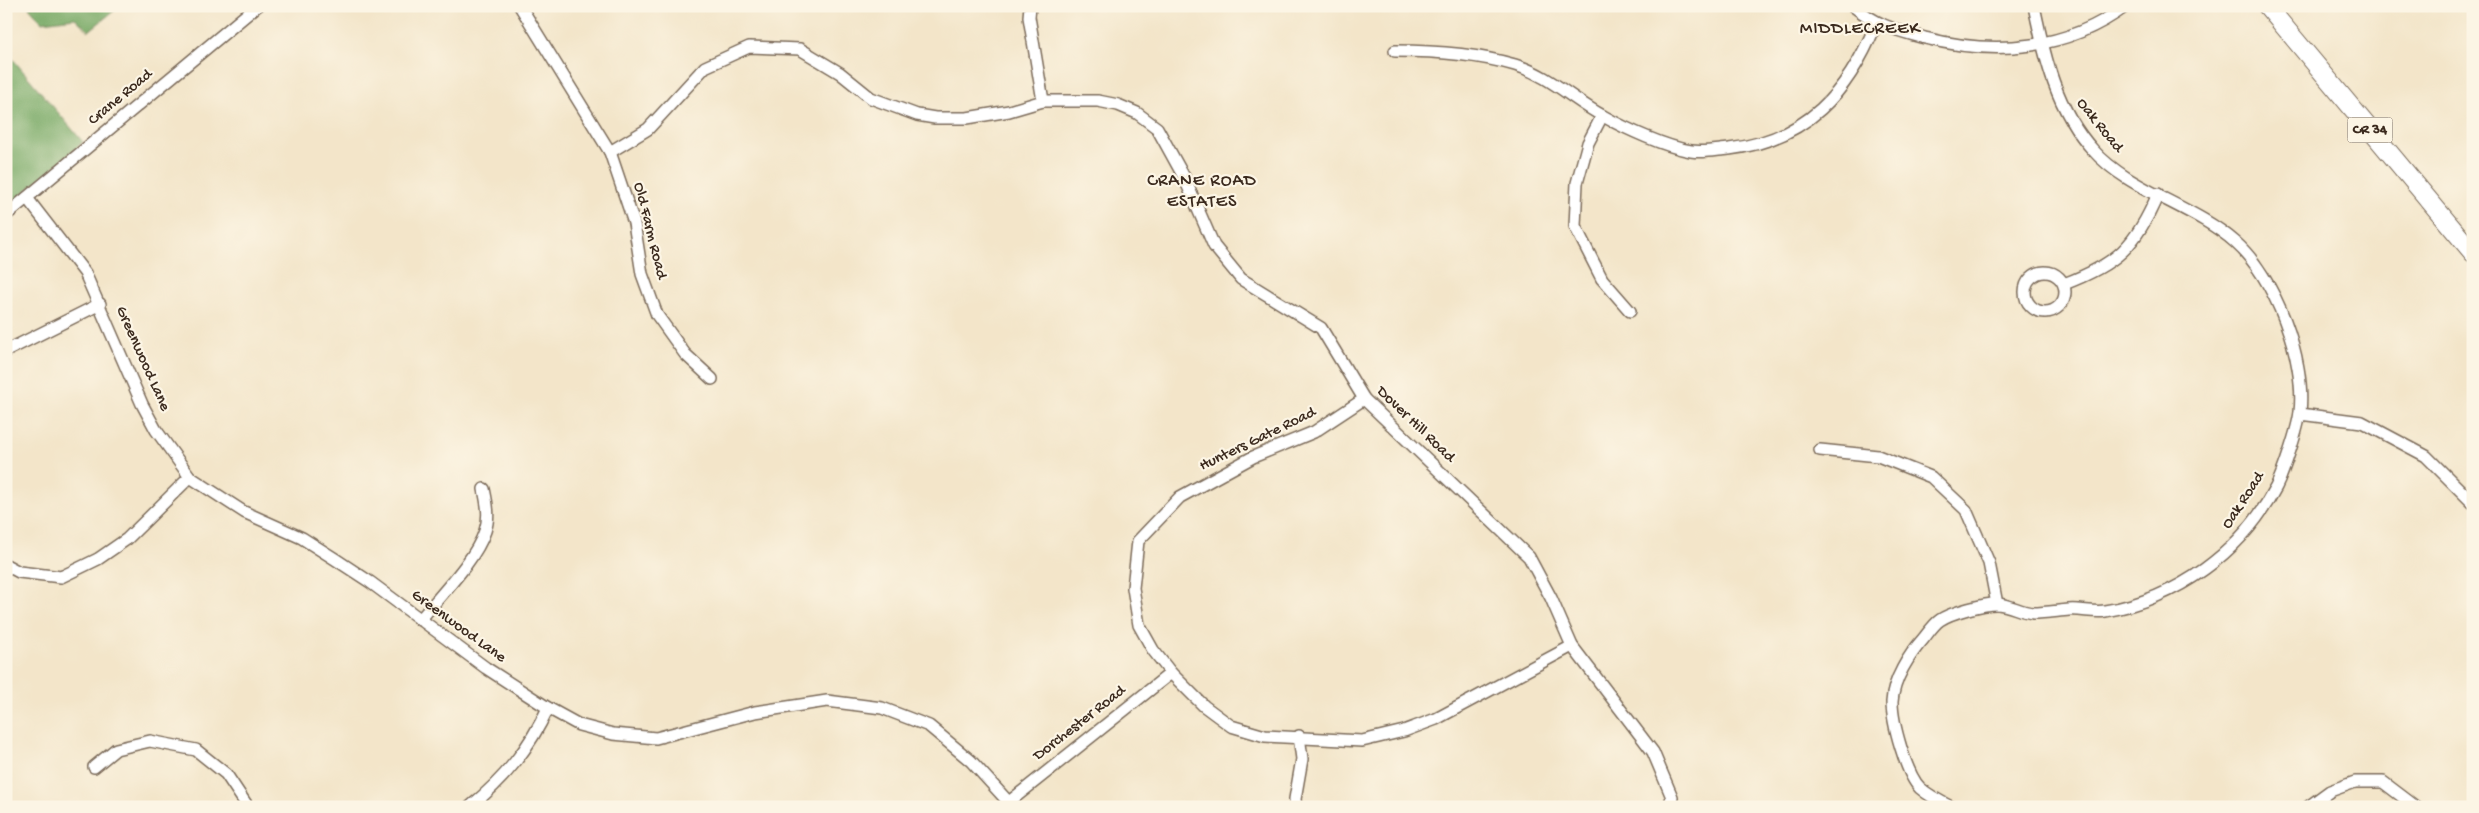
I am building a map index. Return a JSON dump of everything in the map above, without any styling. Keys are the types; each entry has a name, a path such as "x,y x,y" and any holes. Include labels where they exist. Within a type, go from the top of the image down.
{"main road":[{"name":"CR 34","path":"2267,6 2473,253"}],"street":[{"name":"Crane Road","path":"6,215 256,6"},
{"name":"Old Farm Road","path":"520,6 610,152 634,223 642,274 657,315 686,354 712,379"},
{"path":"1030,6 1029,17 1043,101"},
{"path":"1853,6 1876,24 1946,44 1965,47 2011,48 2042,44 2097,24 2126,6"},
{"name":"Oak Road","path":"1951,807 1918,786 1901,751 1892,703 1898,679 1915,648 1939,620 1976,608 1997,604 2031,613 2072,610 2103,612 2178,588 2241,539 2260,513 2277,485 2300,414 2300,372 2284,319 2265,279 2236,242 2158,194 2111,168 2088,144 2060,104 2042,44 2034,6"},
{"path":"1395,51 1438,51 1516,65 1549,80 1602,116 1634,131 1692,151 1749,146 1774,138 1810,119 1828,104 1866,49 1876,24"},
{"name":"Dover Hill Road","path":"610,152 648,129 705,67 749,47 800,49 840,73 871,98 917,115 935,118 967,118 1009,111 1043,101 1098,101 1118,105 1137,113 1157,128 1184,177 1214,246 1241,279 1322,328 1364,399 1529,556 1551,598 1572,646 1653,752 1672,797 1670,807"},
{"path":"1602,116 1588,143 1577,183 1575,226 1602,279 1630,311"},
{"path":"2064,284 2084,276 2121,254 2146,223 2158,194"},
{"name":"Greenwood Lane","path":"27,198 85,273 142,404 156,430 190,477 244,512 302,538 370,582 486,668 548,708 579,725 613,734 656,738 755,712 827,701 882,708 928,726 971,761 1011,804"},
{"path":"6,351 100,304"},
{"name":"Hunters Gate Road","path":"1364,399 1314,432 1252,457 1180,497 1138,541 1133,588 1139,625 1153,650 1172,673 1204,706 1231,726 1265,736 1299,736 1362,741 1404,731 1436,719 1572,646"},
{"path":"2300,414 2362,422 2426,456 2473,503"},
{"path":"1820,450 1878,456 1931,477 1966,510 1989,563 1997,604"},
{"path":"6,565 19,572 61,576 98,558 127,539 190,477"},
{"path":"420,620 471,557 485,532 488,510 484,489"},
{"name":"Dorchester Road","path":"1011,804 1172,673"},
{"path":"470,807 507,773 534,738 548,708"},
{"path":"1296,807 1295,799 1302,759 1299,736"},
{"path":"94,767 116,749 150,741 196,750 226,774 248,807"},
{"path":"2308,807 2330,792 2355,782 2383,782 2416,807"}],"green space":[{"path":"28,6 120,6 89,31 75,18 42,22"},
{"path":"6,51 83,142 6,208"}],"district":[{"name":"MIDDLECREEK","path":"1860,29"},
{"name":"CRANE ROAD ESTATES","path":"1202,191"}]}
